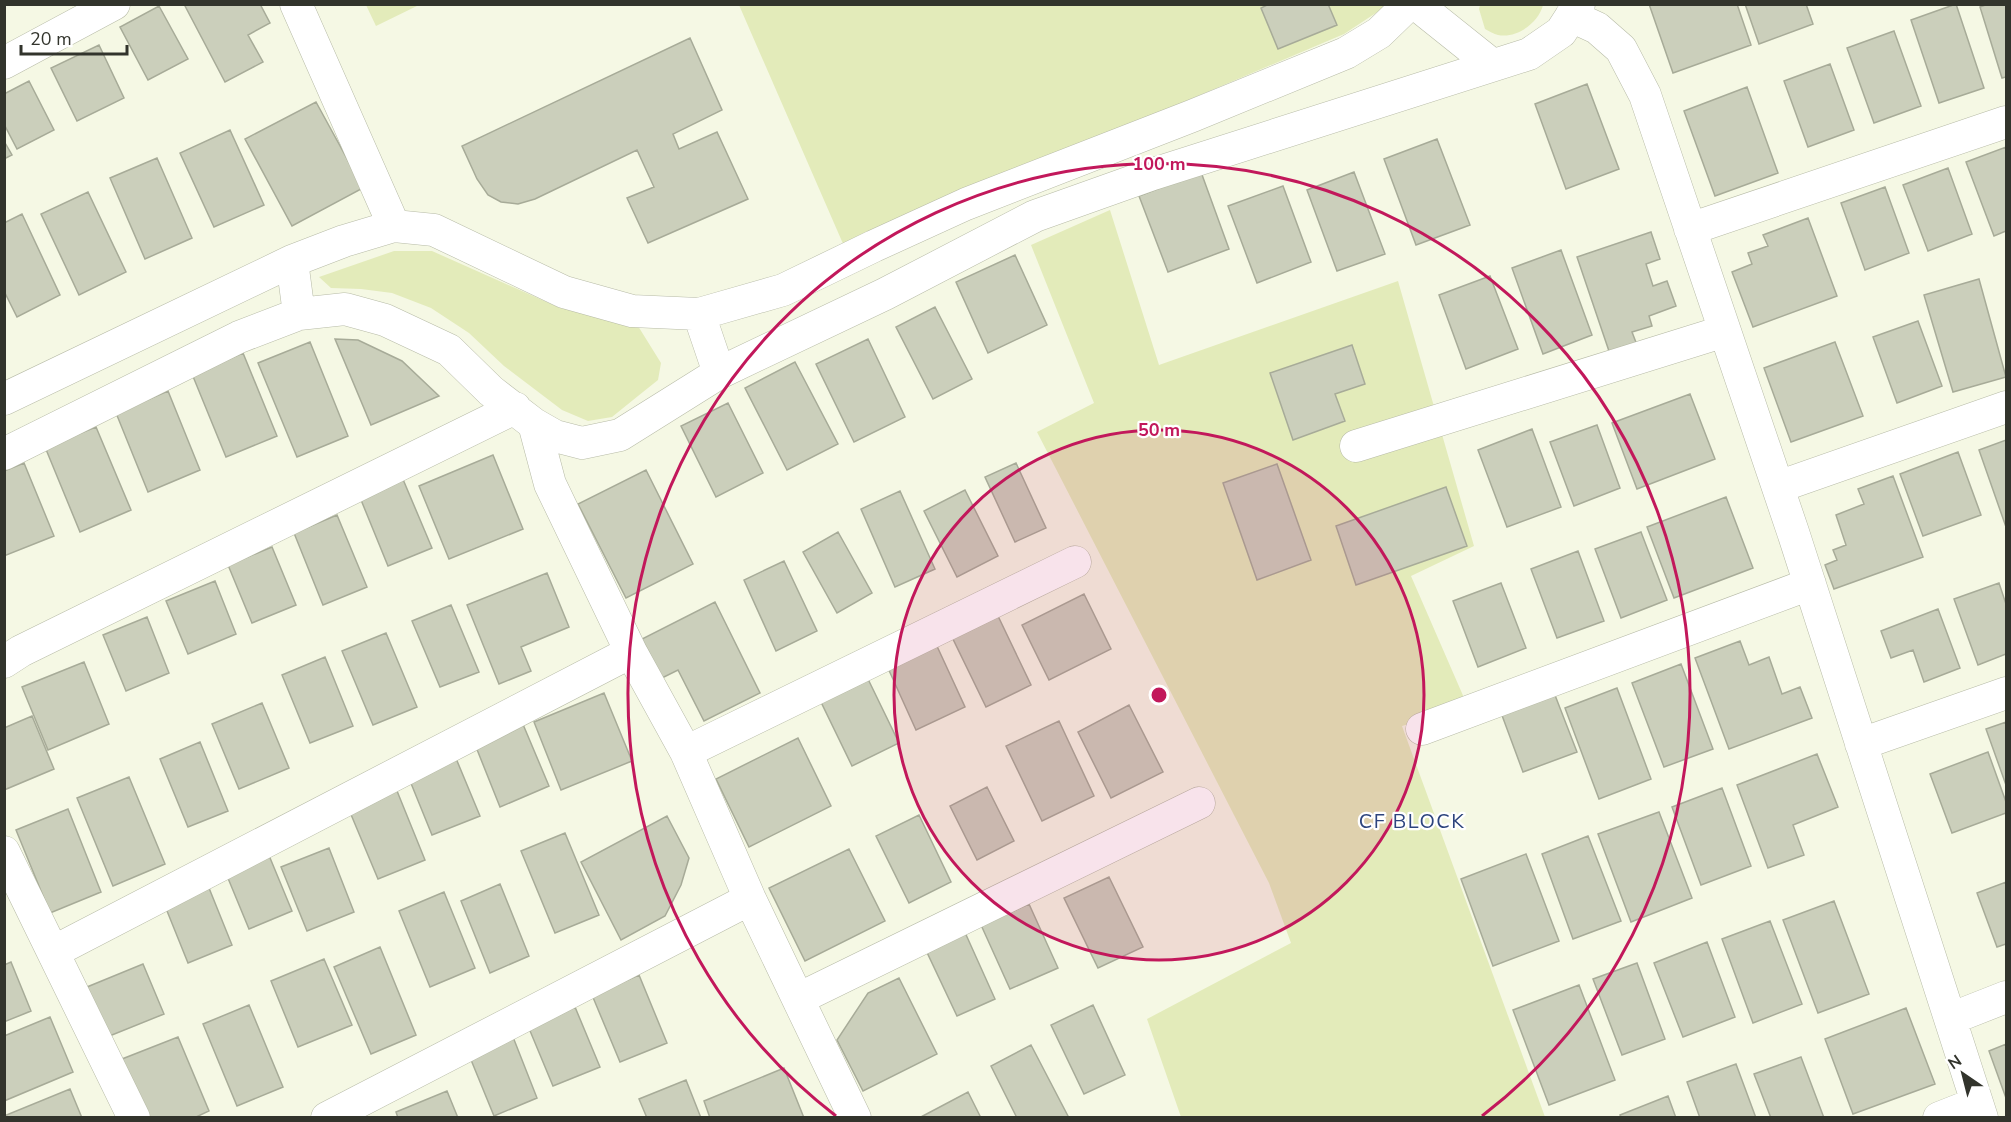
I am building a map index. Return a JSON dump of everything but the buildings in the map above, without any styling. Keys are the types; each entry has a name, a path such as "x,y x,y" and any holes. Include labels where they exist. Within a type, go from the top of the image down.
{"street":[{"path":"4,63 114,4"},
{"path":"296,4 394,226"},
{"path":"4,399 292,261 344,241 394,226 434,230 564,292 632,311 699,314 783,290 966,204 1346,53 1379,33 1409,4"},
{"path":"1416,4 1491,64"},
{"path":"4,454 239,337 299,314 345,309 385,320 449,350 491,391 555,436 582,443 620,435 719,373 885,294 1035,216 1153,174 1491,64 1529,54 1561,32 1575,10 1621,49 1645,95 1810,584 1979,1110 1939,1118"},
{"path":"1690,229 2007,122"},
{"path":"292,261 299,314"},
{"path":"699,314 719,373"},
{"path":"1356,446 1725,331"},
{"path":"1778,487 2007,407"},
{"path":"524,416 550,484 631,652 686,752 750,899 855,1118"},
{"path":"4,662 21,651 524,416"},
{"path":"686,752 1075,562"},
{"path":"1422,729 1810,584"},
{"path":"53,952 631,652"},
{"path":"1862,744 2007,693"},
{"path":"798,999 1199,804"},
{"path":"4,852 134,1118"},
{"path":"327,1118 750,899"},
{"path":"1950,1019 2007,997"}],"green space":[{"path":"1480,4 1543,5 1537,17 1526,28 1505,36 1496,35 1485,29 1479,9"},
{"path":"366,5 419,5 376,26"},
{"path":"739,5 1388,5 1344,34 844,246"},
{"path":"1110,210 1159,365 1398,281 1474,546 1411,576 1468,707 1402,726 1545,1117 1181,1117 1147,1019 1291,943 1269,883 1037,432 1094,403 1031,245"},
{"path":"394,251 432,251 560,308 620,318 638,326 661,363 658,380 612,417 588,421 562,410 504,366 469,333 431,308 392,293 331,288 319,277"}],"district":[{"name":"CF BLOCK","path":"1412,821"}]}
